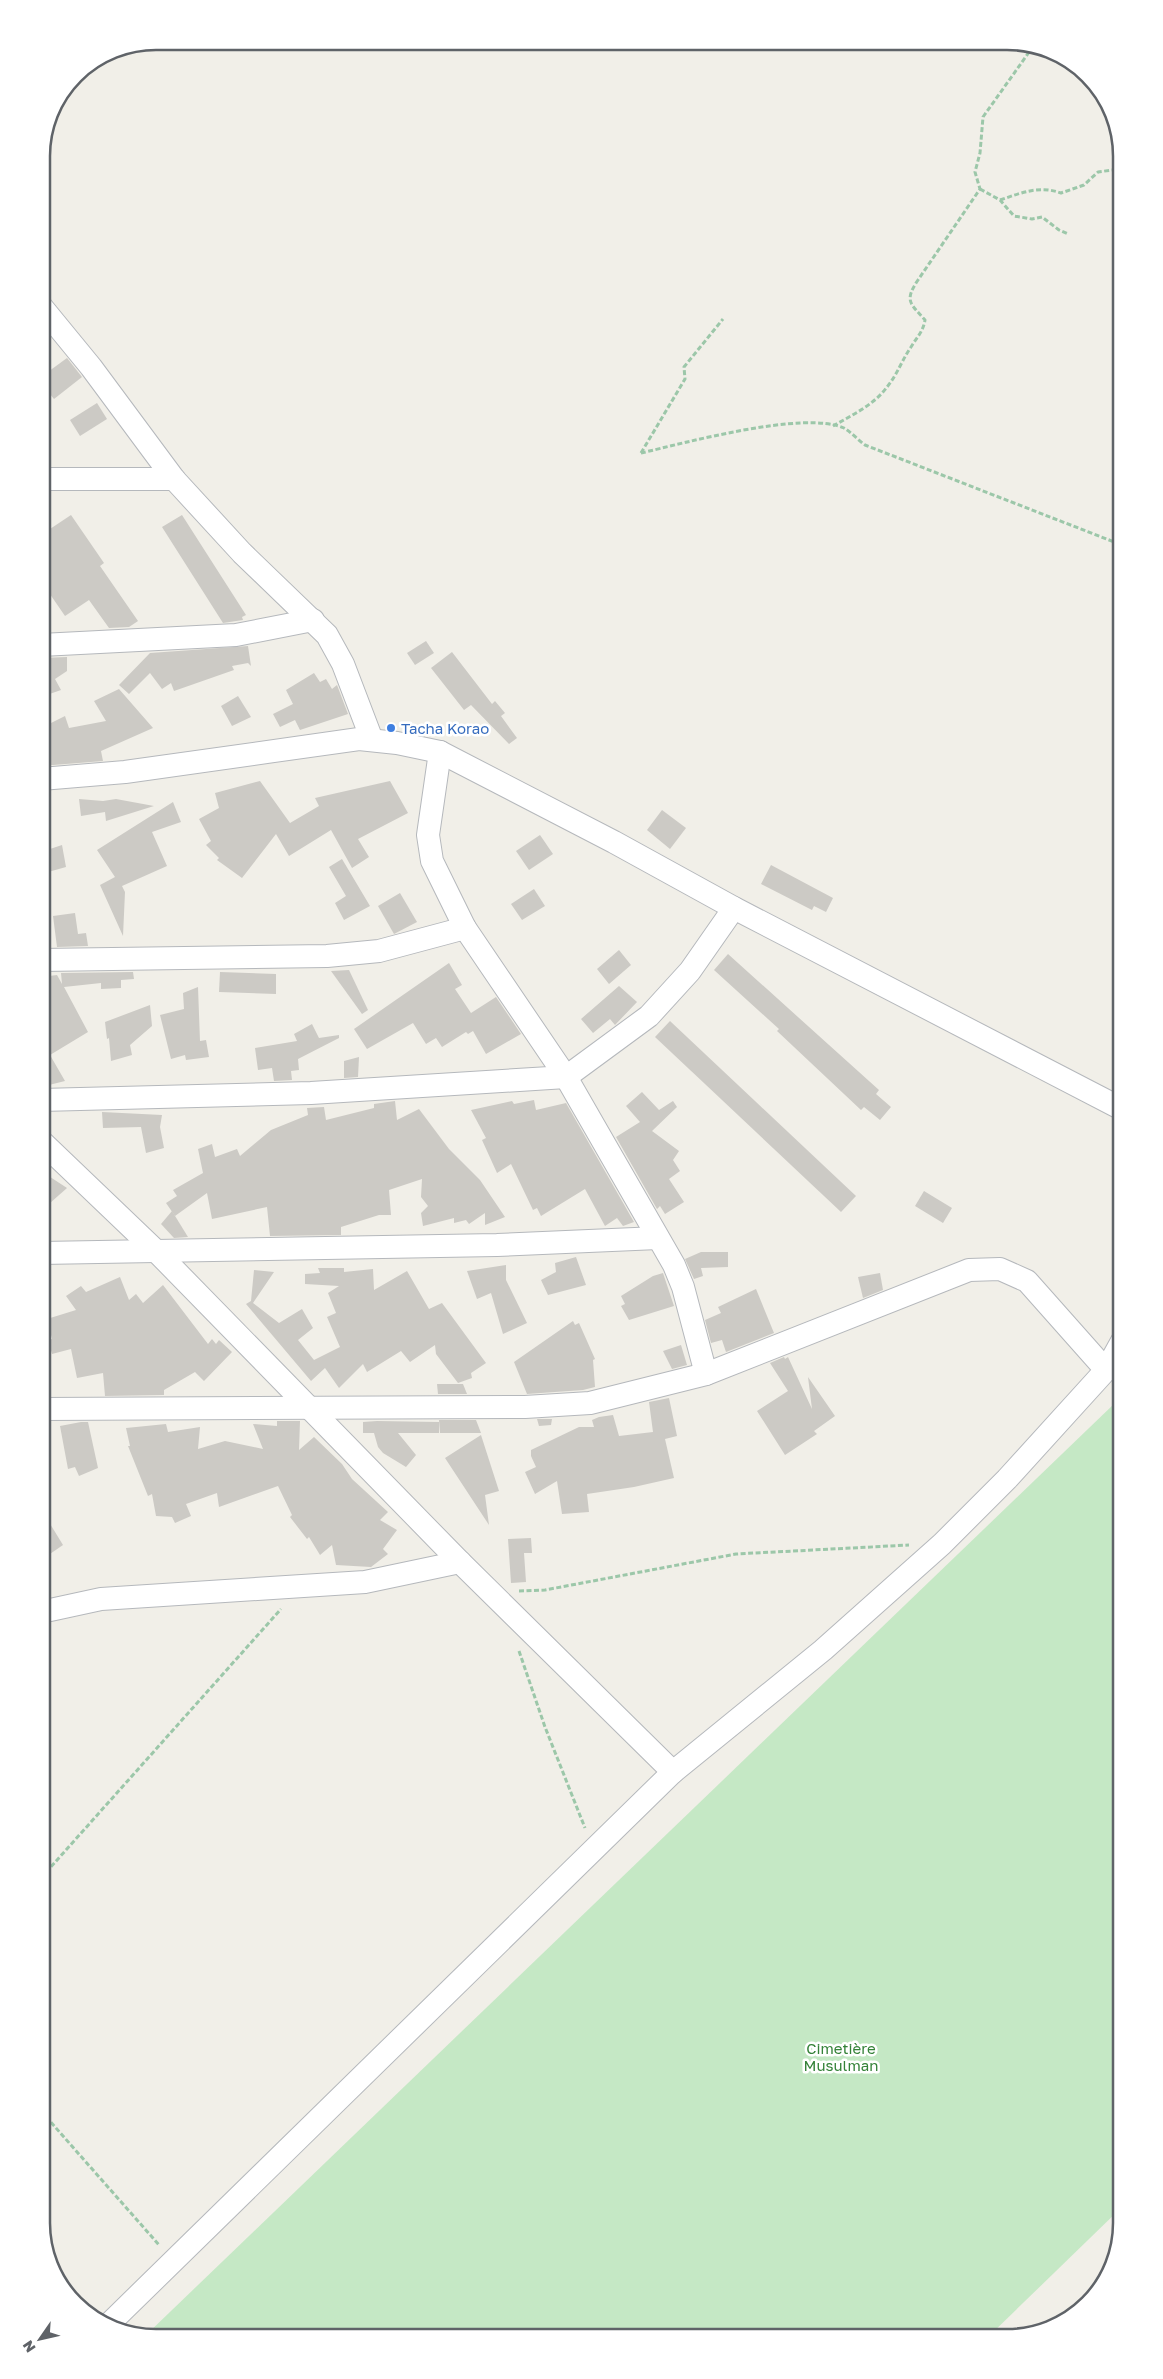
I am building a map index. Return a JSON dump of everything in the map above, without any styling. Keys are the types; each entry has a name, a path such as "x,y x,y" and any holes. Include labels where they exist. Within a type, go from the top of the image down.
{"street":[{"path":"50,316 92,367 174,480 242,553 327,635 336,650 372,740"},
{"path":"50,479 174,480"},
{"path":"50,645 236,635 313,620"},
{"path":"50,778 126,772 265,754 334,742 372,740 440,752 614,842 734,908 1113,1103"},
{"path":"440,752 428,835 432,861 465,928 566,1077 674,1265 706,1374"},
{"path":"50,1100 311,1093 566,1077 649,1016 690,972 734,908"},
{"path":"50,960 327,956 379,951 465,928"},
{"path":"50,1150 156,1251 460,1562 673,1772"},
{"path":"50,1253 497,1245 658,1238"},
{"path":"50,1409 525,1407 590,1403 706,1374 969,1270 1000,1269 1027,1281 1106,1370"},
{"path":"113,2320 172,2260 311,2128 673,1772 823,1650 942,1544 1007,1479 1106,1370 1113,1357"},
{"path":"50,1610 101,1599 300,1588 365,1582 460,1562"}],"path":[{"path":"1029,53 983,117 980,153 975,172 980,189 1000,200 1014,216 1032,219 1042,217 1059,230 1068,234"},
{"path":"1000,200 1038,188 1061,193 1084,185 1098,172 1112,170"},
{"path":"833,426 877,398 887,388 903,364 910,347 923,330 925,320 910,303 912,288 980,189"},
{"path":"722,319 684,367 685,379 641,453 764,427 813,422 844,428 865,445 1113,541"},
{"path":"490,1592 545,1590 736,1554 942,1544"},
{"path":"50,1868 300,1588"},
{"path":"517,1643 546,1727 594,1849"},
{"path":"50,2121 172,2260"}],"green space":[{"name":"Cimetière Musulman","path":"1113,1405 1113,2216 996,2329 152,2329"}],"building":[{"path":"67,358 82,377 54,399 50,394 50,370"},
{"path":"97,403 107,419 80,436 70,420"},
{"path":"71,515 104,563 100,566 138,621 129,627 109,628 89,600 65,616 50,594 50,529"},
{"path":"182,515 246,615 242,617 243,620 223,623 162,527"},
{"path":"426,641 434,653 415,665 407,653"},
{"path":"248,646 251,666 248,663 232,666 234,670 174,691 171,683 162,689 150,673 129,694 119,685 150,653"},
{"path":"452,652 492,704 495,701 505,713 501,716 517,738 509,744 471,705 464,710 431,668"},
{"path":"67,657 67,671 55,679 61,690 50,694 50,658"},
{"path":"314,673 320,682 326,679 332,689 337,685 348,714 300,730 295,720 280,727 273,714 293,704 286,690"},
{"path":"119,689 153,728 101,751 103,761 50,765 50,724 65,716 69,728 106,721 94,701"},
{"path":"238,696 251,717 232,726 221,706"},
{"path":"260,781 290,823 319,806 315,798 390,781 408,813 358,839 369,857 352,868 331,830 289,856 276,834 242,878 217,860 219,858 206,845 211,841 199,819 219,808 215,793"},
{"path":"79,799 103,801 116,799 154,806 106,821 105,812 81,816"},
{"path":"173,802 181,822 152,832 167,866 122,886 125,892 123,936 100,885 115,877 97,850"},
{"path":"662,810 686,828 670,849 647,830"},
{"path":"540,835 553,854 529,870 516,851"},
{"path":"62,845 66,867 50,871 50,849"},
{"path":"342,859 370,906 344,920 335,903 346,896 329,867"},
{"path":"771,865 833,898 826,912 814,906 812,910 761,884"},
{"path":"534,889 545,906 522,920 511,904"},
{"path":"400,893 417,922 394,934 378,906"},
{"path":"75,913 78,934 86,933 88,946 57,947 53,916"},
{"path":"619,950 631,965 609,984 597,969"},
{"path":"728,954 879,1090 876,1094 891,1107 880,1120 864,1107 861,1110 777,1031 779,1029 714,970"},
{"path":"449,963 462,985 455,989 471,1013 496,997 521,1034 486,1054 473,1031 468,1034 466,1032 442,1047 436,1038 426,1044 413,1023 367,1049 354,1029"},
{"path":"349,970 368,1010 362,1014 331,971"},
{"path":"133,972 134,979 121,980 121,988 101,989 101,983 64,987 88,1032 50,1055 50,976 57,975 62,984 61,973"},
{"path":"220,972 276,974 276,994 219,992"},
{"path":"619,986 637,1002 615,1025 610,1019 593,1033 581,1019"},
{"path":"198,987 200,1041 206,1040 209,1057 186,1060 185,1055 171,1059 160,1015 184,1009 183,993"},
{"path":"150,1005 152,1026 130,1045 132,1055 111,1061 109,1038 107,1039 105,1022"},
{"path":"670,1021 856,1196 841,1212 655,1037"},
{"path":"312,1024 319,1038 339,1035 339,1038 298,1059 299,1070 291,1071 292,1080 274,1081 272,1068 258,1070 255,1048 297,1041 294,1034"},
{"path":"50,1055 65,1081 50,1085"},
{"path":"359,1057 358,1077 344,1078 344,1061"},
{"path":"642,1092 659,1110 673,1101 677,1107 652,1131 679,1151 673,1160 680,1171 669,1179 684,1202 665,1214 660,1206 657,1209 616,1137 640,1122 626,1106"},
{"path":"534,1100 536,1110 566,1103 634,1222 623,1226 617,1218 605,1226 585,1189 541,1216 537,1208 533,1210 511,1164 497,1173 482,1140 486,1138 471,1110 512,1101 514,1104"},
{"path":"395,1101 397,1120 419,1109 449,1149 480,1180 505,1217 485,1225 485,1213 469,1224 466,1220 454,1223 454,1218 423,1226 421,1213 428,1206 421,1197 422,1179 389,1190 391,1215 379,1215 341,1227 341,1235 270,1236 267,1207 212,1219 207,1193 175,1216 166,1203 177,1196 173,1190 203,1173 198,1149 212,1144 215,1157 237,1149 240,1156 271,1130 308,1115 307,1108 324,1107 326,1120 374,1108 374,1104"},
{"path":"102,1112 162,1115 160,1127 164,1148 146,1153 141,1127 103,1128"},
{"path":"50,1177 67,1188 50,1203"},
{"path":"924,1191 952,1208 943,1223 915,1206"},
{"path":"172,1211 188,1237 174,1238 161,1224"},
{"path":"701,1252 728,1252 728,1267 701,1268 703,1276 694,1279 685,1259"},
{"path":"576,1257 586,1285 548,1295 541,1280 556,1272 555,1263"},
{"path":"506,1265 506,1280 527,1323 503,1334 491,1293 477,1299 467,1271"},
{"path":"318,1268 344,1268 344,1272 373,1269 374,1290 407,1271 429,1309 442,1303 486,1363 471,1373 472,1378 458,1383 436,1354 435,1345 410,1362 401,1351 367,1372 363,1364 339,1388 325,1368 311,1381 246,1304 251,1301 254,1270 274,1272 253,1303 279,1323 302,1309 313,1328 298,1340 314,1360 340,1347 327,1317 336,1313 328,1293 339,1286 305,1284 305,1274 320,1273"},
{"path":"663,1273 674,1306 629,1320 621,1306 625,1304 621,1296 653,1276"},
{"path":"880,1273 883,1290 863,1298 858,1277"},
{"path":"120,1277 129,1300 136,1294 143,1303 163,1285 208,1344 212,1339 216,1344 219,1340 232,1352 204,1381 195,1372 164,1390 164,1395 105,1396 103,1373 77,1378 71,1349 52,1354 50,1347 50,1340 52,1339 50,1318 76,1310 66,1296 81,1286 86,1292"},
{"path":"756,1289 774,1333 726,1352 722,1340 711,1343 705,1320 721,1313 718,1307"},
{"path":"573,1321 575,1325 579,1323 595,1359 593,1360 595,1387 583,1390 527,1394 514,1362"},
{"path":"681,1345 687,1365 672,1369 663,1351"},
{"path":"784,1357 785,1359 788,1357 812,1409 808,1377 835,1416 814,1431 817,1434 785,1455 757,1411 788,1391 770,1363"},
{"path":"437,1384 463,1384 467,1394 438,1394"},
{"path":"669,1398 677,1436 665,1439 674,1478 634,1487 587,1494 589,1512 562,1514 557,1481 535,1494 525,1472 536,1467 531,1456 531,1450 579,1427 594,1427 592,1420 599,1417 613,1415 619,1436 653,1432 649,1402"},
{"path":"537,1419 552,1419 551,1425 539,1426"},
{"path":"439,1420 476,1420 481,1433 440,1433"},
{"path":"277,1421 300,1421 299,1450 314,1437 342,1464 352,1479 388,1512 380,1520 397,1530 383,1549 388,1554 371,1567 336,1565 332,1545 320,1555 309,1537 307,1539 290,1517 292,1515 278,1486 219,1507 217,1493 186,1504 191,1516 175,1523 172,1517 156,1516 152,1494 148,1496 128,1446 130,1446 126,1428 166,1424 168,1432 200,1427 198,1449 225,1441 263,1449 253,1424 277,1426"},
{"path":"88,1422 98,1468 79,1476 75,1467 68,1469 60,1426"},
{"path":"363,1422 439,1422 439,1433 398,1433 416,1455 406,1467 383,1453 378,1447 374,1433 363,1433"},
{"path":"481,1435 499,1491 485,1495 489,1525 445,1458"},
{"path":"50,1524 63,1545 50,1554"},
{"path":"531,1538 532,1553 524,1553 526,1582 511,1583 508,1539"}],"place":[{"name":"Tacha Korao","path":"391,728"}]}
